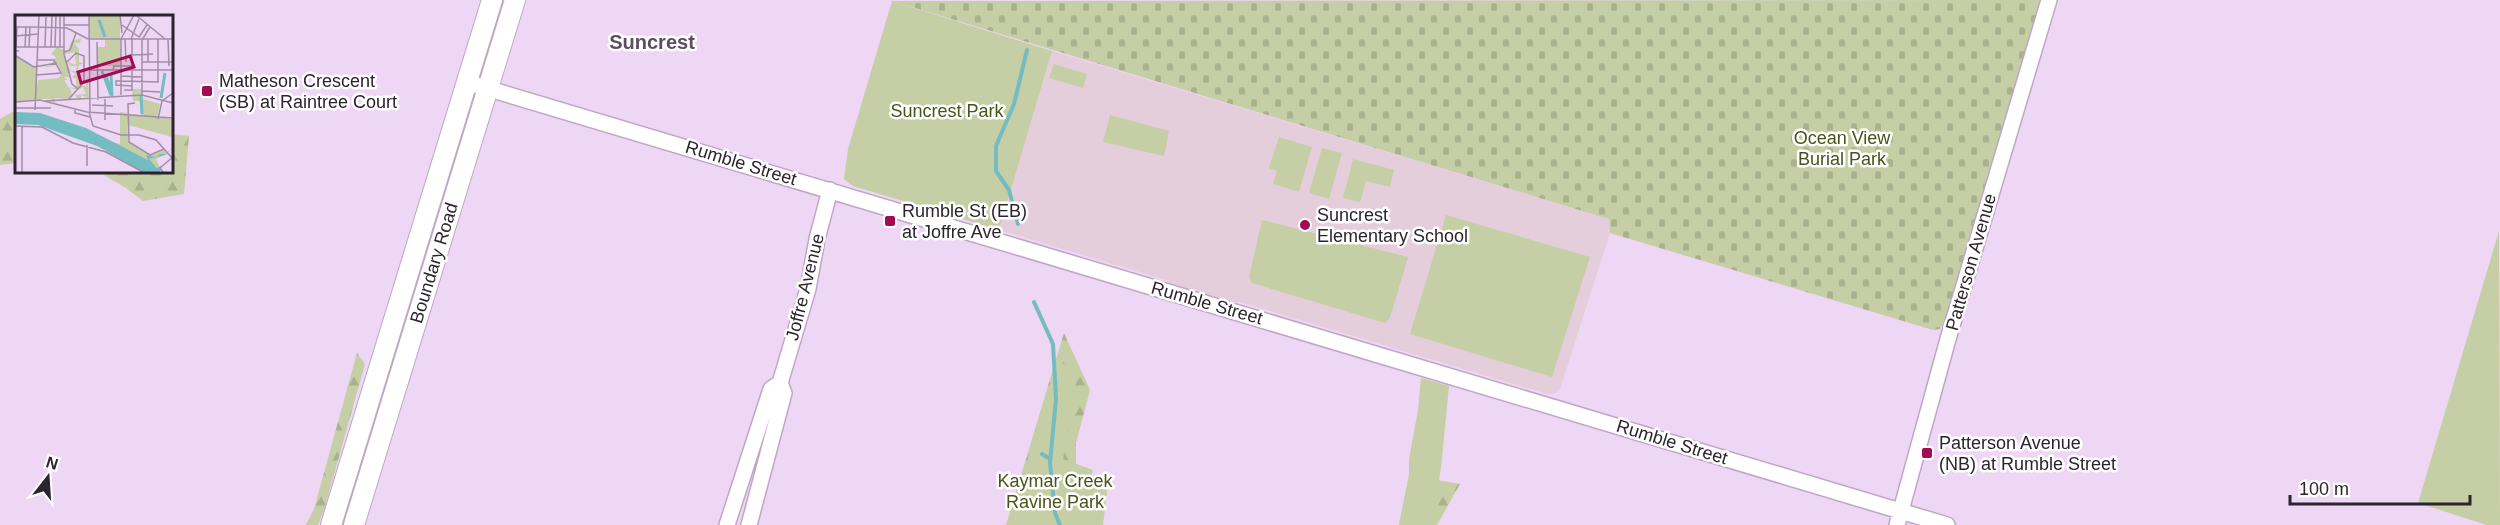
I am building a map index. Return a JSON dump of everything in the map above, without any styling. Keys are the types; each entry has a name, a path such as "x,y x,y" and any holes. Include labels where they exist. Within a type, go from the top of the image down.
{"main road":[{"name":"Boundary Road","path":"331,525 492,0"},
{"name":"Boundary Road","path":"354,525 515,0"}],"street":[{"name":"Patterson Avenue","path":"1899,518 1948,339 2049,0"},
{"name":"Rumble Street","path":"466,82 830,190 1899,518 1947,525"},
{"name":"Joffre Avenue","path":"749,525 784,393 780,383 808,289 818,233 830,190"},
{"name":"Joffre Avenue","path":"727,525 767,399 771,389 780,383"}],"shaded area":[{"name":"Suncrest Elementary School","path":"1052,51 1609,219 1610,233 1560,389 1554,394 1547,394 1240,302 1227,302 1173,286 1166,280 999,230"}],"green space":[{"name":"Ocean View Burial Park","path":"2040,0 1945,322 1940,329 1933,330 1610,233 1609,219 892,1"},
{"name":"Suncrest Park","path":"892,1 1052,51 999,230 853,186 844,179 848,149"},
{"path":"1054,64 1087,74 1083,88 1049,78"},
{"path":"465,107 472,110 345,525 338,525"},
{"path":"15,111 15,163 0,165 0,119"},
{"path":"1110,115 1169,131 1164,156 1103,142"},
{"path":"172,134 189,136 184,194 143,201 99,172 172,172"},
{"path":"1279,137 1312,147 1299,192 1273,184 1277,171 1269,168"},
{"path":"1322,148 1342,153 1329,199 1309,193"},
{"path":"1353,159 1394,170 1390,187 1366,181 1360,202 1343,198"},
{"path":"1446,215 1590,257 1552,377 1410,334"},
{"path":"1262,220 1408,257 1390,318 1385,323 1252,283 1249,277"},
{"path":"2499,231 2500,525 2487,525 2418,503"},
{"name":"Kaymar Creek Ravine Park","path":"1064,333 1090,390 1076,443 1076,474 1100,525 1006,525"},
{"path":"357,353 365,364 324,510 318,525 306,525 314,509"},
{"name":"Kaymar Creek Ravine Park","path":"1057,361 1078,369 1063,459 1093,470 1091,477 1108,483 1103,525 1008,525"},
{"path":"1421,378 1449,386 1441,468 1431,525 1399,525 1409,475 1409,459"},
{"path":"1409,475 1460,484 1437,525 1399,525"}],"waterway":[{"path":"1018,224 1009,190 996,171 996,146 1014,104 1027,50"},
{"path":"1034,302 1053,344 1056,399 1050,463 1055,513 1060,525"},
{"path":"1042,454 1050,459"}],"place":[{"name":"Matheson Crescent (SB) at Raintree Court","path":"207,91"},
{"name":"Rumble St (EB) at Joffre Ave","path":"890,221"},
{"name":"Suncrest Elementary School","path":"1305,225"},
{"name":"Patterson Avenue (NB) at Rumble Street","path":"1927,453"}],"district":[{"name":"Suncrest","path":"652,42"}]}
